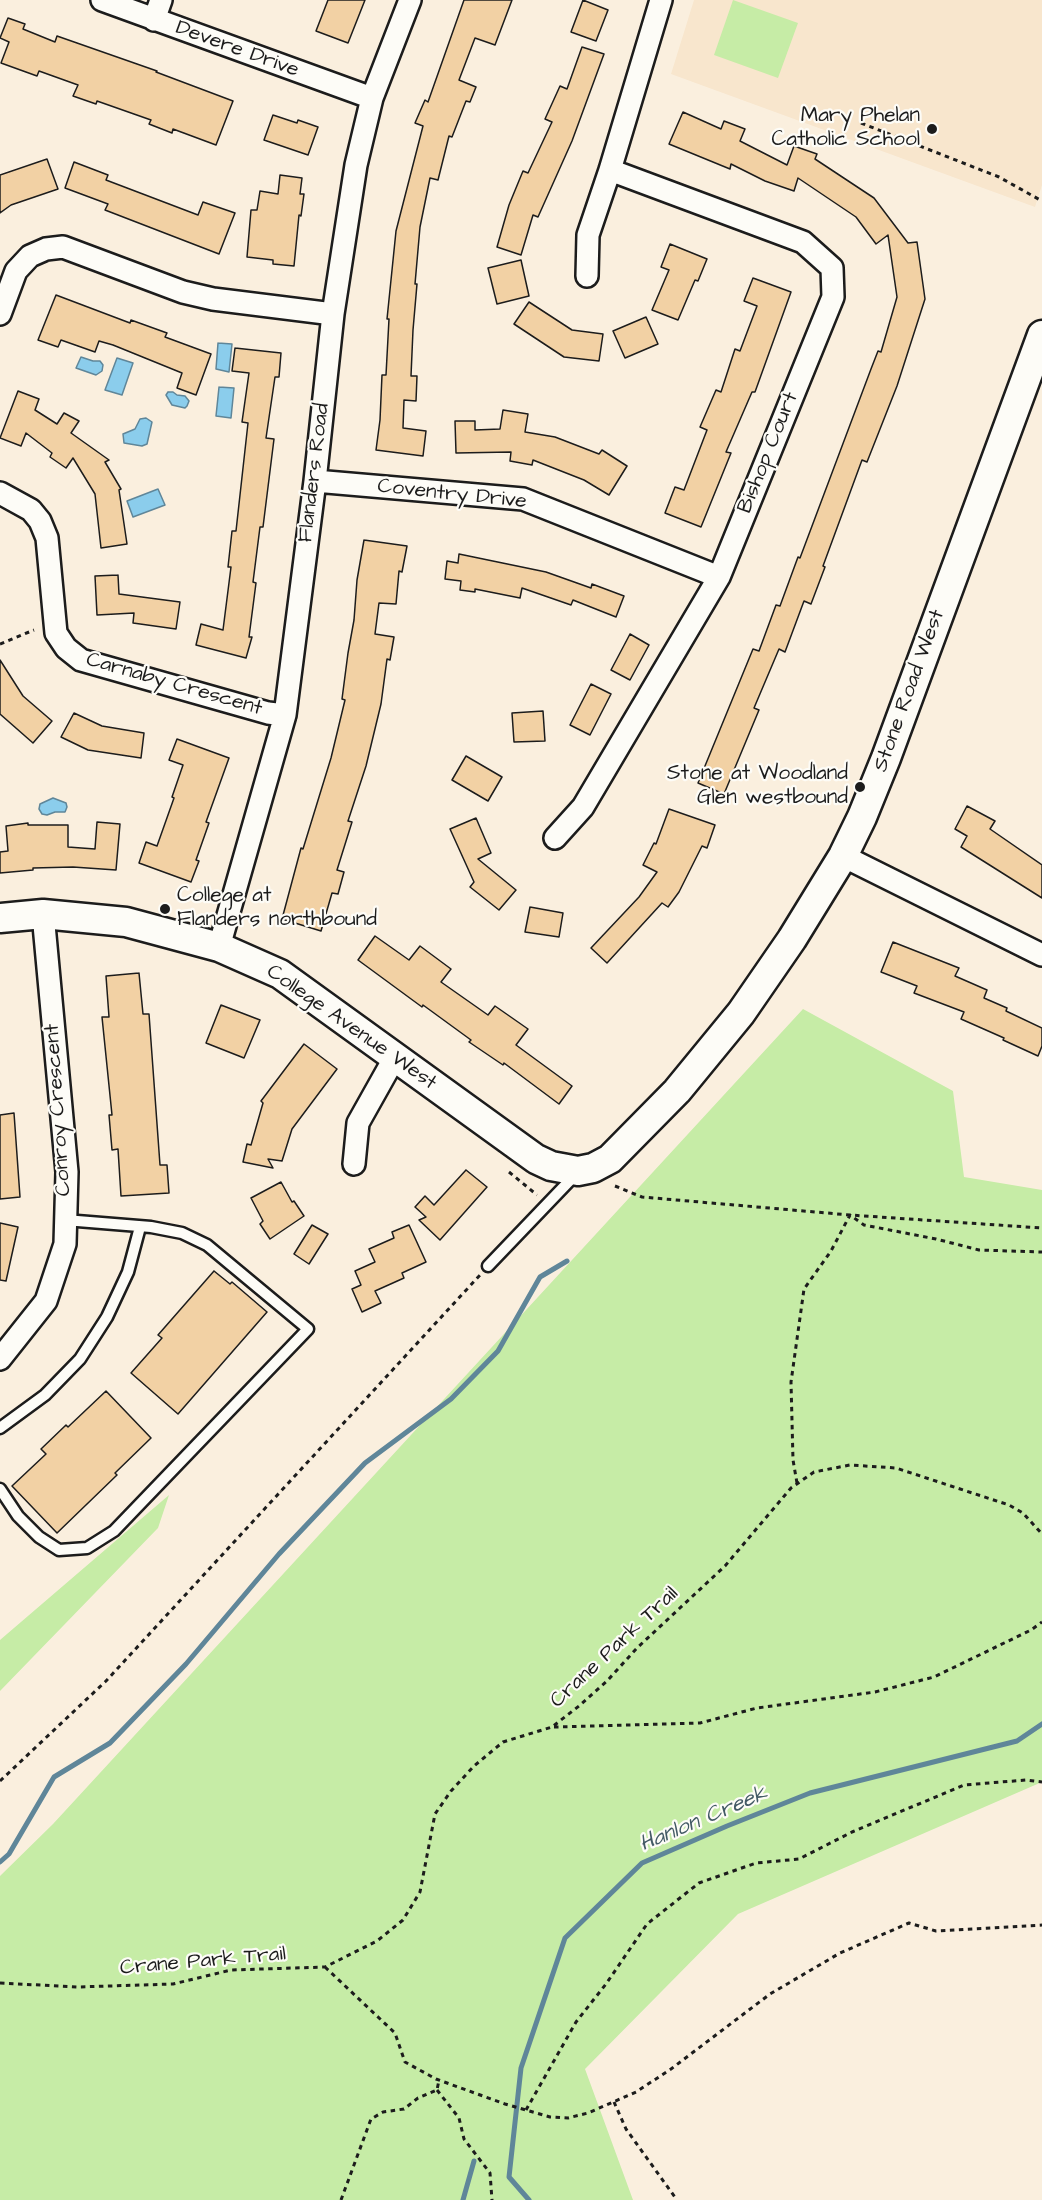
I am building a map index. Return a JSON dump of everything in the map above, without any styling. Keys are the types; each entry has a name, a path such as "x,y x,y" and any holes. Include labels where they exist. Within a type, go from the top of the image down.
{"main road":[{"name":"Stone Road West","path":"578,1171 593,1168 610,1159 677,1091 741,1013 792,939 843,856 886,758 1042,334"},
{"name":"College Avenue West","path":"0,918 43,914 126,922 219,947 280,974 536,1159 551,1166 578,1171"}],"street":[{"name":"Devere Drive","path":"102,0 158,10 372,98"},
{"name":"Flanders Road","path":"219,947 285,715 315,481 333,314 356,165 372,98 410,0"},
{"path":"586,276 588,235 661,0"},
{"name":"Bishop Court","path":"555,838 583,807 719,577 833,297 832,268 803,242 610,170"},
{"path":"0,314 16,271 30,256 46,249 63,247 183,292 203,297 333,314"},
{"name":"Coventry Drive","path":"315,481 523,499 719,577"},
{"name":"Carnaby Crescent","path":"0,493 31,510 40,520 47,538 56,633 66,648 81,660 268,713 285,715"},
{"path":"843,856 1042,955"},
{"name":"Conroy Crescent","path":"0,1359 46,1301 65,1244 67,1172 43,914"},
{"path":"354,1164 358,1123 394,1057"}],"lane":[{"path":"488,1266 578,1171"},
{"path":"0,1489 18,1516 39,1537 60,1550 87,1548 114,1531 308,1329 207,1245 182,1233 65,1220"},
{"path":"0,1428 45,1395 80,1359 107,1317 128,1272 140,1227"}],"path":[{"path":"861,123 999,177 1042,201"},
{"path":"0,644 34,630"},
{"path":"509,1172 548,1204"},
{"path":"615,1185 642,1197 850,1215 1042,1228"},
{"path":"850,1215 864,1225 979,1250 1042,1252"},
{"path":"797,1484 793,1460 791,1382 804,1289 831,1251 850,1215"},
{"path":"0,1781 121,1665 488,1266"},
{"name":"Crane Park Trail","path":"0,1983 77,1987 173,1984 231,1970 325,1967 377,1941 404,1920 420,1892 435,1814 451,1791 474,1766 503,1742 552,1726 607,1681 638,1648 725,1566 791,1488 814,1472 850,1465 896,1468 1009,1505 1023,1513 1042,1534"},
{"path":"552,1726 700,1723 757,1708 875,1692 934,1677 1032,1630 1042,1622"},
{"path":"525,2110 576,2022 606,1984 647,1924 699,1883 756,1863 799,1859 852,1832 964,1785 1026,1780 1042,1782"},
{"path":"325,1967 394,2033 405,2062 439,2080 505,2104 550,2117 568,2118 588,2113 636,2092 671,2069 770,1994 840,1953 909,1923 936,1931 1042,1925"},
{"path":"439,2080 437,2090 459,2118 464,2139 490,2173 492,2200"},
{"path":"341,2200 371,2119 382,2112 404,2109 418,2098 437,2090"},
{"path":"614,2102 626,2128 677,2200"}],"shaded area":[{"name":"Mary Phelan Catholic School","path":"694,0 1042,0 1042,185 1035,207 671,74"}],"green space":[{"path":"733,0 798,23 778,78 714,55"},
{"path":"803,1009 953,1091 964,1177 1042,1190 1042,1782 738,1914 585,2069 633,2200 0,2200 0,1876 53,1824"},
{"path":"169,1495 158,1528 0,1691 0,1640"}],"water":[{"path":"218,343 232,344 229,372 216,369"},
{"path":"81,357 100,361 103,365 102,371 96,375 76,368"},
{"path":"117,358 133,363 122,395 105,390"},
{"path":"219,387 234,388 231,418 216,416"},
{"path":"168,392 185,396 189,401 187,406 185,408 172,405 166,395"},
{"path":"146,418 152,422 147,444 142,446 124,443 123,434 135,429 140,419"},
{"path":"158,489 165,505 133,517 127,501"},
{"path":"53,798 66,803 65,812 42,814 39,809 40,804"}],"building":[{"path":"328,0 365,0 348,43 316,31"},
{"path":"464,0 512,0 495,45 475,38 459,80 476,87 470,102 466,101 452,137 449,136 438,180 430,178 420,227 411,376 417,376 416,401 404,400 403,428 426,431 423,456 376,450 382,375 386,375 389,319 387,319 396,231 423,126 415,123 425,100 428,102"},
{"path":"583,0 608,10 596,41 571,32"},
{"path":"8,18 25,24 23,29 55,42 57,36 157,71 233,101 216,145 173,129 172,133 149,124 151,120 97,101 96,104 73,96 78,85 39,71 37,76 1,63 9,42 0,38"},
{"path":"582,47 604,54 572,141 538,217 533,215 521,255 497,247 509,205 523,171 528,173 552,122 545,119 560,86 567,89"},
{"path":"683,112 721,129 724,121 745,129 740,141 787,165 794,146 817,154 815,159 874,198 908,243 917,242 925,299 897,386 867,462 862,460 811,604 804,601 785,652 779,649 754,708 759,710 724,794 698,783 753,649 759,651 776,605 780,606 798,557 800,558 878,351 881,352 897,297 888,235 876,244 856,217 798,178 794,191 765,181 731,164 730,169 669,144"},
{"path":"273,115 318,127 308,155 264,140"},
{"path":"47,159 58,189 11,205 0,213 0,175"},
{"path":"74,162 108,175 106,180 198,215 203,202 235,213 219,254 105,210 108,204 65,188"},
{"path":"280,175 302,178 300,194 304,194 301,216 299,215 294,266 273,264 273,260 247,257 251,210 257,210 260,191 278,194"},
{"path":"670,244 707,259 698,281 695,280 678,320 652,310 669,270 661,267"},
{"path":"521,260 529,296 497,304 488,268"},
{"path":"753,278 791,292 755,392 752,392 726,452 731,453 701,527 665,513 675,487 684,490 707,430 700,427 716,390 721,392 735,349 740,351 757,306 744,301"},
{"path":"56,295 130,323 131,320 167,333 165,337 211,354 196,395 177,388 182,373 113,345 99,341 95,352 61,340 58,347 38,340"},
{"path":"529,302 572,330 603,334 599,361 564,357 514,324"},
{"path":"646,317 658,344 625,358 613,331"},
{"path":"235,348 281,353 279,377 275,377 266,438 274,439 263,527 260,527 253,582 256,583 249,637 252,637 246,658 196,645 201,624 223,630 231,567 228,567 232,531 236,531 248,423 242,422 249,373 232,371"},
{"path":"18,391 39,399 35,410 57,424 64,413 79,421 71,433 109,460 105,462 121,489 119,490 127,544 101,548 95,494 73,458 66,468 50,457 52,453 26,433 21,446 0,438"},
{"path":"503,410 528,414 525,432 555,437 599,454 602,450 627,466 609,495 584,480 533,460 532,465 510,461 511,452 456,453 455,421 475,421 475,430 500,429"},
{"path":"364,540 407,546 402,572 399,571 396,604 379,603 375,634 394,637 390,660 387,659 381,704 366,766 348,821 352,822 337,870 344,872 338,894 332,893 321,931 282,919 301,848 303,849 331,758 345,700 342,699"},
{"path":"459,554 546,572 591,588 592,584 624,596 616,617 573,600 571,605 522,588 520,598 475,589 475,592 460,590 461,581 445,579 447,561 458,563"},
{"path":"118,575 119,594 180,602 176,629 133,623 134,613 97,615 95,576"},
{"path":"630,634 649,645 630,680 611,670"},
{"path":"0,660 23,696 52,721 33,743 0,714"},
{"path":"591,684 611,694 590,735 570,725"},
{"path":"543,711 545,741 514,742 512,713"},
{"path":"74,713 102,726 144,733 141,758 88,750 61,737"},
{"path":"177,739 229,758 206,822 209,823 191,882 139,863 146,842 157,846 174,798 172,797 183,765 169,760"},
{"path":"466,756 502,777 488,801 452,780"},
{"path":"967,806 995,821 990,829 1042,865 1042,898 961,847 967,836 955,829"},
{"path":"669,809 715,825 707,848 702,846 679,892 668,907 662,903 607,963 591,948 639,897 657,872 643,865 654,843 656,844"},
{"path":"476,818 491,853 478,859 516,890 499,910 470,887 474,882 450,829"},
{"path":"97,822 120,824 116,870 73,867 33,868 33,870 0,873 0,852 8,851 6,826 28,823 28,825 68,825 68,847 95,849"},
{"path":"530,907 563,913 559,937 525,932"},
{"path":"375,936 409,960 420,946 451,969 441,982 488,1015 495,1006 528,1029 516,1045 572,1086 559,1104 504,1063 503,1065 469,1042 471,1040 358,960"},
{"path":"893,942 959,968 955,976 987,990 984,998 1042,1028 1042,1046 1038,1056 961,1019 964,1012 914,993 917,986 881,972"},
{"path":"139,973 143,1014 149,1014 160,1165 167,1165 169,1193 121,1196 118,1149 112,1150 109,1115 112,1115 102,1017 109,1017 106,976"},
{"path":"221,1005 260,1020 244,1058 206,1043"},
{"path":"304,1044 337,1069 292,1129 282,1161 268,1159 273,1168 243,1162 247,1144 251,1145 263,1103 261,1101"},
{"path":"14,1113 20,1197 0,1199 0,1115"},
{"path":"466,1170 487,1187 440,1240 419,1220 426,1217 415,1207 425,1196 434,1205"},
{"path":"281,1182 292,1202 294,1201 304,1216 270,1239 260,1224 263,1221 251,1198"},
{"path":"0,1223 18,1227 6,1281 0,1280"},
{"path":"312,1225 328,1234 309,1264 294,1254"},
{"path":"409,1225 426,1262 402,1273 404,1278 375,1291 381,1303 362,1312 352,1289 361,1285 355,1271 375,1262 369,1249 394,1238 392,1232"},
{"path":"214,1271 230,1284 232,1282 267,1312 178,1414 131,1373 162,1338 158,1335"},
{"path":"106,1391 151,1438 115,1473 117,1475 57,1533 12,1486 46,1454 41,1449"}],"waterway":[{"path":"0,1862 9,1854 54,1777 110,1743 186,1664 279,1554 365,1463 451,1399 498,1351 540,1277 567,1261"},
{"name":"Hanlon Creek","path":"529,2200 509,2177 521,2068 565,1938 642,1863 810,1793 1017,1741 1042,1724"},
{"path":"463,2200 474,2161"}],"place":[{"name":"Mary Phelan Catholic School","path":"932,129"},
{"name":"Stone at Woodland Glen westbound","path":"860,787"},
{"name":"College at Flanders northbound","path":"165,909"}]}
